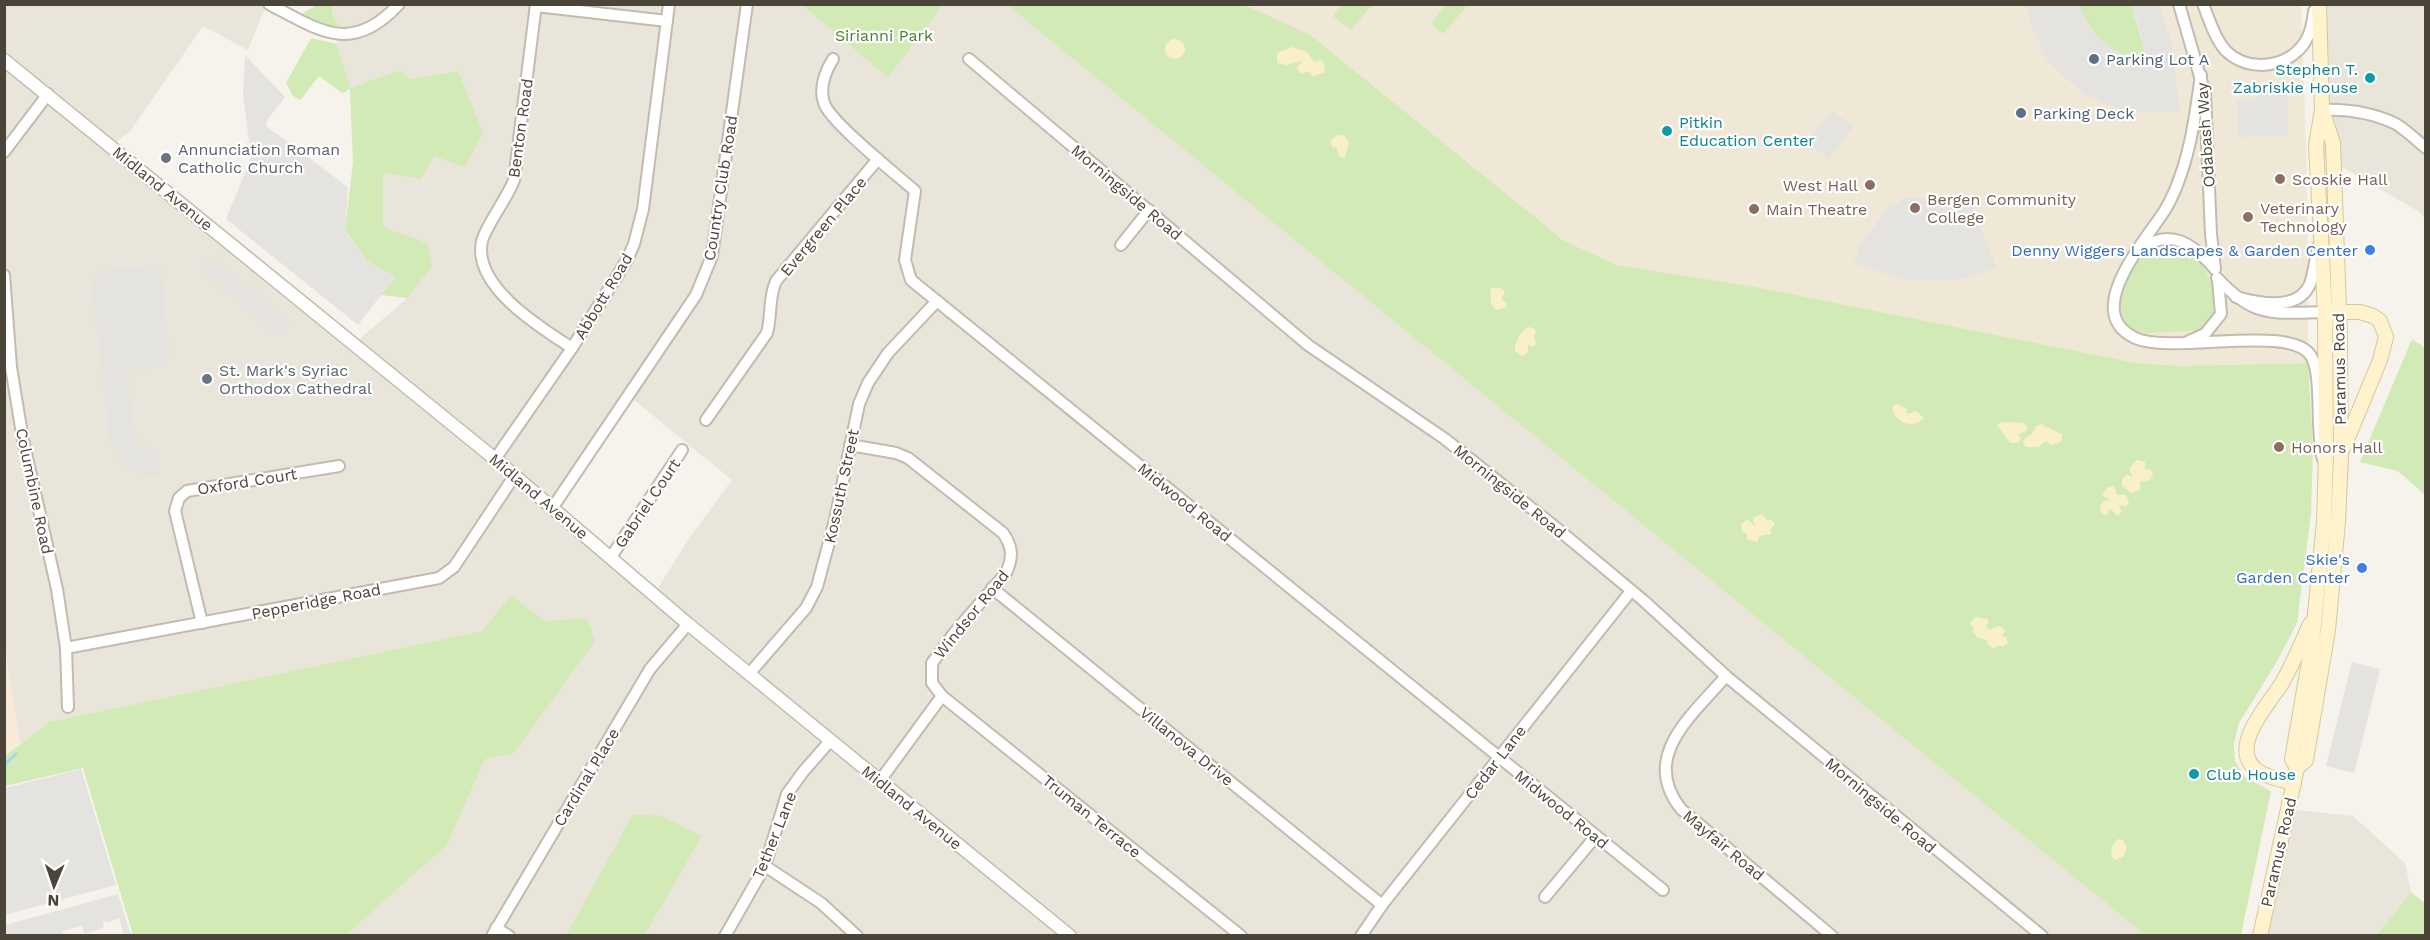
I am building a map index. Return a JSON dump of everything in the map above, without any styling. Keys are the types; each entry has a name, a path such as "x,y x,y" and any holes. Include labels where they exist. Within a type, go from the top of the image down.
{"main road":[{"name":"Paramus Road","path":"2260,936 2297,768 2306,760 2328,630 2338,522 2341,456 2332,312 2320,239 2316,145 2322,110 2317,4"},
{"name":"Paramus Road","path":"2297,768 2292,759 2316,610 2324,522 2332,312 2333,143 2322,110"},
{"path":"2332,312 2360,312 2373,316 2380,321 2386,337 2380,360 2341,456"},
{"path":"2294,783 2257,770 2247,751 2247,740 2252,727 2297,655 2316,610"}],"street":[{"path":"269,4 326,32 338,35 360,32 372,27 399,4"},
{"name":"Abbott Road","path":"495,459 572,348 627,260 639,227 669,4"},
{"name":"Country Club Road","path":"553,507 696,295 705,278 712,256 747,4"},
{"name":"Odabash Way","path":"2179,4 2205,94 2211,234 2216,274"},
{"path":"2203,4 2226,51 2244,62 2261,66 2275,64 2292,56 2305,42 2317,4"},
{"path":"536,5 667,21"},
{"name":"Benton Road","path":"536,5 514,180 483,239 482,254 491,278 514,307 572,348"},
{"name":"Midwood Road","path":"833,58 825,73 823,84 825,105 839,123 915,191 906,260 911,280 1663,890"},
{"name":"Morningside Road","path":"969,59 1308,345 1445,439 1631,591 1726,676 2042,936"},
{"name":"Midland Avenue","path":"4,60 495,459 688,624 1070,936"},
{"path":"2201,75 2190,142 2181,175 2164,212 2133,256 2115,293 2114,308 2117,321 2133,337 2154,344 2277,340 2300,346 2311,355 2316,368 2319,446 2326,469"},
{"path":"4,152 48,94"},
{"path":"2322,110 2357,111 2398,125 2426,148"},
{"name":"Evergreen Place","path":"706,420 767,333 769,302 776,281 878,159"},
{"path":"1121,245 1149,210"},
{"path":"2133,256 2147,244 2163,239 2179,239 2193,246 2236,297 2251,307 2267,312 2332,312"},
{"path":"2236,297 2266,304 2285,302 2300,297 2310,284 2320,239"},
{"name":"Columbine Road","path":"4,274 11,367 23,440 57,589 66,648 68,707"},
{"path":"2186,342 2205,334 2221,314 2216,274"},
{"name":"Kossuth Street","path":"749,674 806,608 817,587 835,520 859,404 872,375 888,353 937,301"},
{"name":"Windsor Road","path":"850,444 896,453 908,458 1003,533 1011,548 1010,565 1006,573 932,663 932,683 942,696"},
{"name":"Gabriel Court","path":"611,557 682,450"},
{"name":"Oxford Court","path":"202,623 175,511 179,498 187,491 339,466"},
{"name":"Pepperidge Road","path":"66,648 439,578 454,567 514,475"},
{"name":"Villanova Drive","path":"992,588 1382,905"},
{"name":"Cedar Lane","path":"1361,936 1382,905 1631,591"},
{"name":"Cardinal Place","path":"494,932 650,669 688,624"},
{"name":"Mayfair Road","path":"1726,676 1671,743 1665,766 1668,789 1681,809 1832,936"},
{"path":"879,782 942,696"},
{"name":"Truman Terrace","path":"942,696 1241,936"},
{"name":"Tether Lane","path":"725,936 765,866 787,794 830,741"},
{"path":"1545,897 1596,836"},
{"path":"765,866 821,903 857,936"},
{"path":"494,932 509,936"}],"shaded area":[{"path":"4,5 266,5 248,50 203,26 131,130 112,146 5,60"},
{"path":"332,5 802,5 888,78 943,5 1007,5 2145,935 645,935 702,836 633,814 566,935 346,935 447,845 485,759 587,618 545,621 511,595 482,631 49,722 20,744 4,641 4,62 354,344 407,298 427,243 383,228 383,173 457,71 410,79 400,70 350,88 333,30 337,24 332,13","holes":["629,396 732,480 690,537 654,594 553,507"]},
{"name":"Bergen Community College","path":"1244,5 2301,5 2307,175 2308,363 2177,366 2136,363 1750,286 1617,265 1564,240"},
{"name":"Parking Lot A","path":"2026,5 2079,5 2090,29 2100,40 2133,59 2146,60 2139,25 2131,5 2159,5 2171,42 2180,113 2126,111 2082,92 2046,58 2031,26"},
{"path":"2319,5 2425,5 2425,218 2418,211 2323,156"},
{"path":"245,55 285,97 268,119 266,126 348,187 345,231 367,261 395,277 358,325 226,219 251,158 243,94"},
{"path":"2287,83 2288,136 2238,137 2237,100 2256,99 2256,84"},
{"path":"1832,110 1853,127 1829,159 1807,142"},
{"path":"1969,195 1996,268 1960,279 1929,281 1901,279 1854,263 1860,245 1890,206 1901,203 1903,197 1932,200 1948,197 1950,203"},
{"path":"213,257 292,323 280,336 200,270"},
{"path":"150,266 151,272 161,270 170,355 166,361 167,366 125,371 123,366 119,374 127,374 135,437 142,446 157,450 160,476 142,474 129,468 118,458 111,446 91,279 99,278 99,271"},
{"path":"4,641 20,744 5,756 4,755"},
{"path":"2352,662 2380,669 2354,773 2326,766"},
{"path":"81,769 116,885 5,915 5,788"},
{"path":"2288,809 2353,816 2405,863 2411,892 2377,935 2260,936"},
{"path":"118,894 131,935 124,935 119,918 108,922 103,921 104,928 84,934 82,926 62,931 63,935 5,935 5,925"}],"green space":[{"path":"1343,4 1372,5 1351,30 1333,16"},
{"path":"1447,4 1466,7 1443,34 1431,23"},
{"path":"317,5 332,5 332,13 338,24 333,30 303,13"},
{"name":"Sirianni Park","path":"802,5 943,5 888,78"},
{"path":"1007,5 1244,5 1309,34 1563,240 1617,265 1750,286 2136,363 2177,366 2308,363 2313,448 2311,513 2297,623 2276,663 2239,723 2234,743 2235,761 2245,777 2271,791 2241,935 2145,935"},
{"path":"2079,5 2131,5 2147,60 2124,54 2104,43 2089,26"},
{"path":"311,38 337,44 350,88 400,70 410,79 458,71 483,133 465,167 434,156 421,179 383,173 383,227 427,243 432,266 407,298 381,295 395,277 367,261 345,230 353,162 350,89 342,93 319,76 300,100 293,96 286,83"},
{"path":"2168,247 2189,253 2204,268 2213,288 2218,310 2200,330 2171,332 2170,317 2170,332 2146,333 2134,330 2133,332 2126,324 2122,314 2121,303 2126,280 2131,269 2146,254"},
{"path":"2412,339 2425,348 2425,495 2398,471 2360,462"},
{"path":"511,595 545,621 587,618 595,641 514,753 485,759 447,845 346,935 133,935 83,768 5,786 5,756 49,722 482,631"},
{"path":"633,814 662,816 702,836 645,935 566,935"},
{"path":"2411,892 2425,903 2425,935 2377,935"}],"sand":[{"path":"1175,39 1182,42 1185,49 1182,56 1175,59 1168,56 1165,49 1168,42"},
{"path":"1292,47 1307,52 1314,62 1322,60 1325,66 1324,73 1312,76 1310,72 1300,73 1296,67 1301,64 1301,61 1287,65 1277,63 1277,53"},
{"path":"1337,135 1343,135 1349,142 1345,157 1341,158 1337,147 1333,148 1330,141"},
{"path":"1492,288 1501,288 1505,292 1501,299 1507,304 1505,308 1496,310 1491,304 1490,291"},
{"path":"1528,327 1536,331 1534,336 1536,343 1533,347 1528,345 1528,352 1522,356 1515,351 1516,344"},
{"path":"1898,404 1908,410 1906,412 1908,414 1916,411 1924,418 1911,424 1899,420 1893,412 1893,406"},
{"path":"2002,422 2023,423 2027,426 2027,431 2018,434 2021,439 2018,443 2010,443 1997,425"},
{"path":"2041,424 2063,435 2061,442 2052,445 2045,441 2039,447 2026,447 2023,443 2024,439 2032,434 2036,426"},
{"path":"2136,460 2145,462 2145,469 2151,470 2153,474 2150,480 2140,482 2140,489 2132,493 2122,486 2122,479 2127,475 2133,477 2129,469"},
{"path":"2114,486 2117,495 2126,495 2129,503 2126,506 2118,505 2122,511 2118,516 2110,509 2106,516 2101,512 2100,506 2104,501 2110,500 2102,495 2108,487"},
{"path":"1762,514 1775,524 1770,530 1771,534 1759,536 1758,542 1747,540 1747,534 1742,532 1741,524 1748,519 1755,527 1753,518"},
{"path":"1976,617 1987,619 1989,622 1986,627 1989,630 1999,626 2003,628 2005,632 2002,636 2006,637 2008,643 2003,647 1999,645 1994,648 1989,646 1986,640 1977,637 1970,623"},
{"path":"2118,839 2123,840 2127,848 2123,857 2115,860 2112,857 2111,847"}],"waterway":[{"path":"4,765 16,754"}],"place":[{"name":"Parking Lot A","path":"2094,59"},
{"name":"Stephen T. Zabriskie House","path":"2370,78"},
{"name":"Parking Deck","path":"2021,113"},
{"name":"Pitkin Education Center","path":"1667,131"},
{"name":"Annunciation Roman Catholic Church","path":"166,158"},
{"name":"Scoskie Hall","path":"2280,179"},
{"name":"West Hall","path":"1870,185"},
{"name":"Bergen Community College","path":"1915,208"},
{"name":"Main Theatre","path":"1754,209"},
{"name":"Veterinary Technology","path":"2248,217"},
{"name":"Denny Wiggers Landscapes & Garden Center","path":"2370,250"},
{"name":"St. Mark's Syriac Orthodox Cathedral","path":"207,379"},
{"name":"Honors Hall","path":"2279,447"},
{"name":"Skie's Garden Center","path":"2362,568"},
{"name":"Club House","path":"2194,774"}]}
